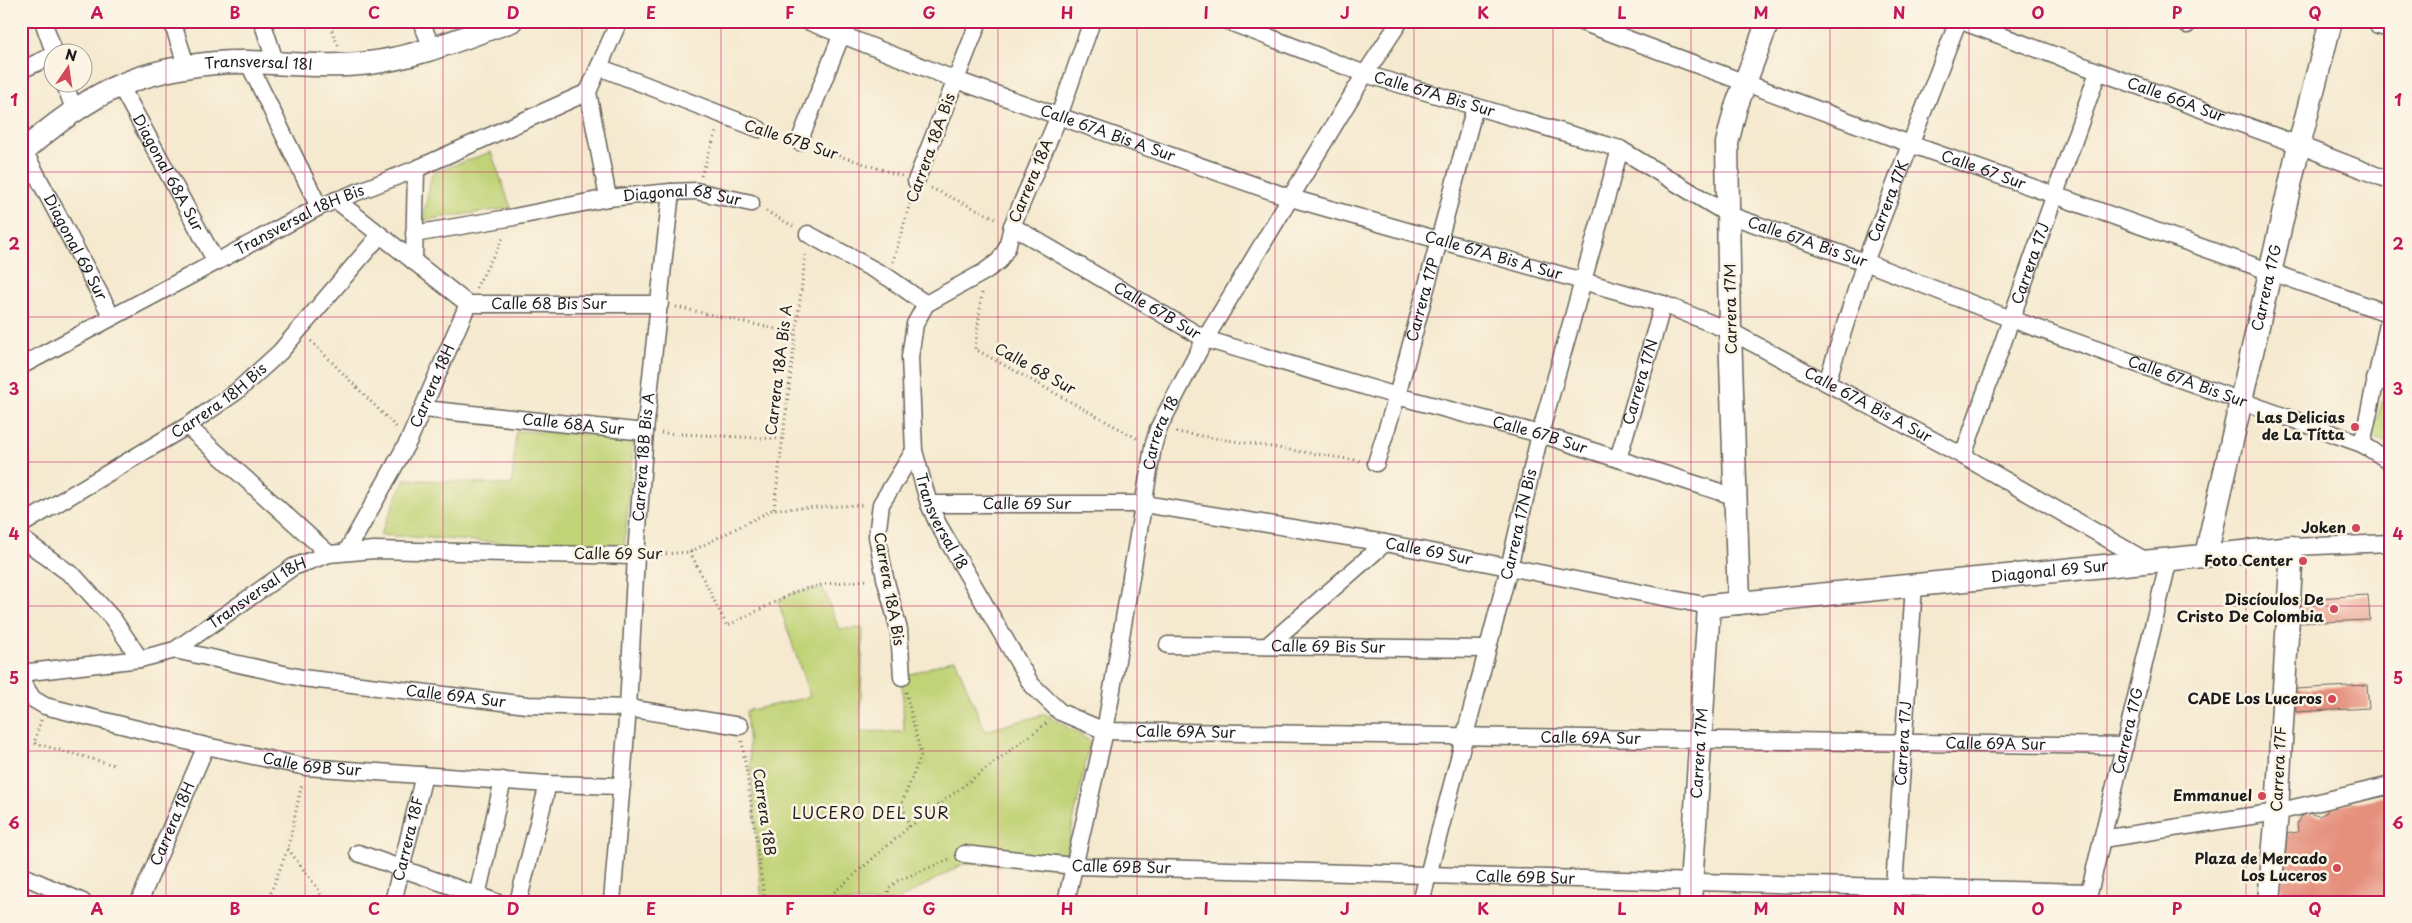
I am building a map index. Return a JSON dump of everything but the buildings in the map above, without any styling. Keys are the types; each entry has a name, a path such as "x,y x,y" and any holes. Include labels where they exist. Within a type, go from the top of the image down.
{"street":[{"path":"43,21 50,42"},
{"path":"172,21 187,68"},
{"path":"262,21 276,64"},
{"path":"421,21 432,48"},
{"name":"Transversal 18I","path":"22,152 74,112 120,85 142,77 187,68 248,62 276,64 369,64 432,48 511,21"},
{"path":"608,198 588,92 619,21"},
{"name":"Calle 67A Bis A Sur","path":"807,21 844,28 956,80 1291,198 1663,304 1730,331 2159,560"},
{"name":"Carrera 18A Bis","path":"916,181 978,21"},
{"name":"Carrera 18A","path":"926,304 984,272 999,260 1007,248 1012,226 1059,116 1092,21"},
{"name":"Calle 67A Bis Sur","path":"1228,21 1365,74 1620,149 1729,215 1865,262 2011,319 2362,444 2391,462"},
{"name":"Carrera 18","path":"1066,902 1105,731 1153,447 1158,429 1205,339 1365,74 1400,21"},
{"name":"Calle 67 Sur","path":"1579,21 1910,144 2270,272 2390,312"},
{"name":"Carrera 17M","path":"1739,603 1730,331 1727,143 1730,126 1768,21"},
{"name":"Calle 66A Sur","path":"1960,21 2299,145 2391,181"},
{"name":"Carrera 17K","path":"1827,382 1865,262 1960,21"},
{"name":"Carrera 17G","path":"2206,555 2299,145 2331,21"},
{"path":"799,142 844,28"},
{"path":"21,70 42,61"},
{"path":"248,62 319,207"},
{"name":"Calle 67B Sur","path":"600,67 759,130"},
{"name":"Carrera 17J","path":"1963,456 2098,72"},
{"name":"Diagonal 68A Sur","path":"120,85 216,262"},
{"path":"67,92 74,112"},
{"name":"Transversal 18H Bis","path":"21,366 319,207 416,169 588,92"},
{"name":"Carrera 17P","path":"1376,463 1397,396 1475,107"},
{"name":"Carrera 17N Bis","path":"1421,902 1509,568 1540,434 1620,149"},
{"name":"Diagonal 69 Sur","path":"22,152 112,318"},
{"path":"414,262 416,169"},
{"name":"Diagonal 68 Sur","path":"414,234 514,217 608,198 671,192 696,191 751,203"},
{"name":"Carrera 18B Bis A","path":"612,902 628,708 645,432 671,192"},
{"name":"Calle 68 Bis Sur","path":"336,200 468,304 660,304"},
{"name":"Calle 67B Sur","path":"1012,226 1205,339 1397,396 1540,434 1736,496"},
{"path":"808,234 889,278 926,304"},
{"name":"Carrera 18H Bis","path":"21,525 187,426 212,410 259,373 300,330 380,236"},
{"name":"Carrera 18H","path":"347,551 409,440 468,304"},
{"name":"Transversal 18","path":"926,304 915,324 910,357 914,451 930,504 951,548 1022,672 1041,696 1060,712"},
{"name":"Carrera 17N","path":"1618,459 1663,304"},
{"path":"2362,444 2383,381 2390,312"},
{"name":"Calle 68A Sur","path":"424,409 645,432"},
{"path":"187,426 329,554"},
{"name":"Carrera 18A Bis","path":"902,677 899,630 885,578 877,536 880,504 914,451"},
{"name":"Calle 69 Sur","path":"930,504 1144,504 1385,542 1709,606"},
{"path":"21,538 76,578 113,619 140,659"},
{"path":"1267,646 1385,542"},
{"name":"Diagonal 69 Sur","path":"1709,606 2292,547 2391,543"},
{"name":"Carrera 17F","path":"2269,902 2277,812 2292,547"},
{"name":"Transversal 18H","path":"175,650 293,567 329,554 347,551"},
{"name":"Calle 69 Sur","path":"347,551 636,556"},
{"name":"Carrera 17G","path":"2088,897 2125,746 2159,560"},
{"name":"Carrera 17J","path":"1893,894 1914,585"},
{"name":"Carrera 17M","path":"1690,892 1709,606"},
{"name":"Calle 69 Bis Sur","path":"1168,645 1488,649"},
{"path":"21,673 140,659 175,650"},
{"name":"Calle 69A Sur","path":"175,650 302,678 527,705 628,708 740,726"},
{"name":"Calle 69B Sur","path":"21,680 33,699 45,706 206,746 306,767 548,784 622,786"},
{"name":"Calle 69A Sur","path":"1060,712 1105,731 2125,746"},
{"name":"Carrera 18H","path":"139,902 206,746"},
{"name":"Carrera 18F","path":"393,902 424,776"},
{"path":"477,896 503,780"},
{"path":"518,902 548,784"},
{"path":"2102,839 2277,812 2391,785"},
{"path":"358,853 496,902"},
{"name":"Calle 69B Sur","path":"964,854 1074,866 1428,876 1690,892 2088,897"},
{"path":"21,875 82,902"}],"path":[{"path":"696,191 722,116"},
{"name":"Calle 67B Sur","path":"799,142 916,181 1012,226"},
{"name":"Carrera 18A Bis","path":"889,278 916,181"},
{"name":"Diagonal 68 Sur","path":"751,203 808,234"},
{"path":"468,304 514,217"},
{"name":"Carrera 18A Bis A","path":"774,508 794,333 808,234"},
{"name":"Calle 68 Sur","path":"984,272 975,349 1153,447"},
{"path":"660,304 794,333"},
{"path":"300,330 409,440"},
{"path":"1158,429 1376,463"},
{"name":"Calle 68A Sur","path":"645,432 782,439"},
{"name":"Calle 69 Sur","path":"636,556 690,552 774,508 880,504"},
{"path":"690,552 727,626 798,591 825,584 885,578"},
{"path":"902,677 921,755 902,803 909,827"},
{"path":"45,706 34,743 114,765"},
{"path":"823,902 909,827 1060,712"},
{"name":"Carrera 18B","path":"740,726 766,902"},
{"path":"267,902 288,848 306,767"},
{"path":"288,848 318,890 324,902"},
{"path":"887,902 890,888 897,881 964,854"}],"green space":[{"path":"491,152 511,208 423,220 432,173"},
{"path":"2385,393 2391,395 2391,448 2383,441 2371,438"},
{"path":"516,431 634,436 624,550 380,535 405,479 512,485"},
{"path":"823,588 839,629 863,628 860,731 904,732 902,677 955,659 985,731 1045,714 1090,741 1064,866 963,864 895,902 762,902 746,711 810,697 778,601 794,593"}],"place":[{"name":"Las Delicias de La Títta","path":"2355,427"},
{"name":"Joken","path":"2356,528"},
{"name":"Foto Center","path":"2303,561"},
{"name":"Discíoulos De Cristo De Colombia","path":"2334,609"},
{"name":"CADE Los Luceros","path":"2332,699"},
{"name":"Emmanuel","path":"2262,796"},
{"name":"Plaza de Mercado Los Luceros","path":"2337,868"}],"district":[{"name":"LUCERO DEL SUR","path":"871,813"}]}
